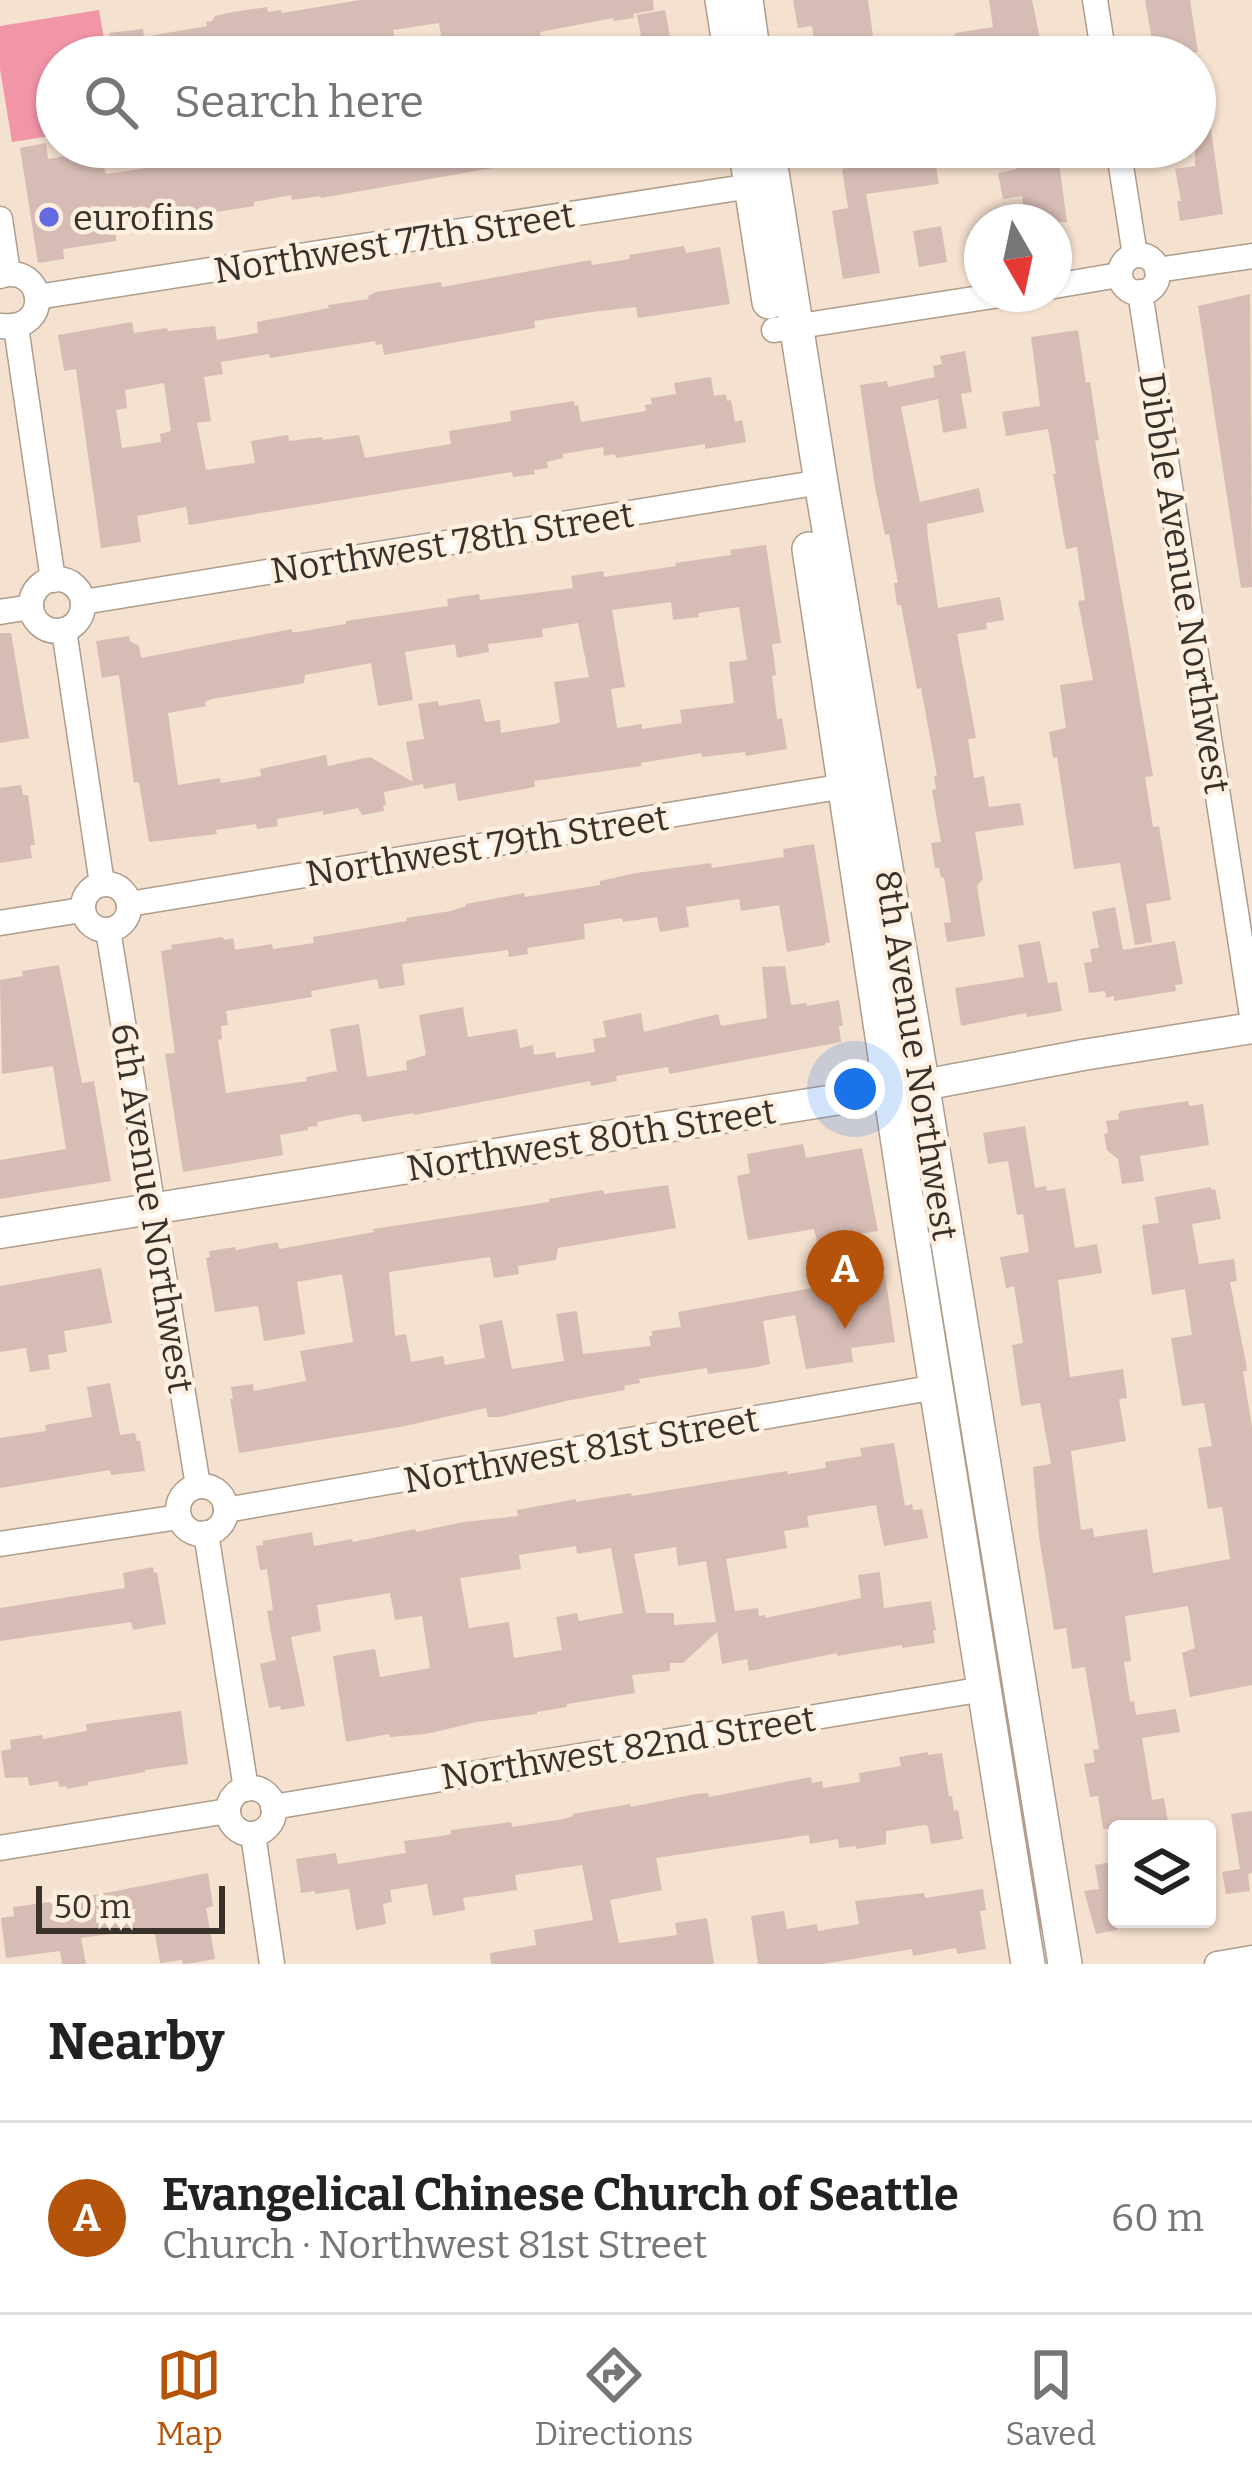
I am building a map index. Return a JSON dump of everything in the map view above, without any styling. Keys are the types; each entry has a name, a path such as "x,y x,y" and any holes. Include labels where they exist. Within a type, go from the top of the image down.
{"main road":[{"path":"722,0 727,36"},
{"path":"746,0 751,36"},
{"name":"8th Avenue Northwest","path":"748,168 785,328"},
{"name":"8th Avenue Northwest","path":"770,168 785,328 907,1088 1065,1964"},
{"name":"8th Avenue Northwest","path":"810,484 845,786 907,1088 936,1387 1028,1964"}],"street":[{"path":"1095,0 1101,36"},
{"path":"1072,281 1127,265 1148,257 1157,270 1154,285 1141,292 1126,289 1127,265 1120,168"},
{"name":"Northwest 77th Street","path":"38,297 751,186"},
{"path":"0,219 4,275 24,277 38,297 32,317 8,326 53,580"},
{"path":"1157,270 1252,256"},
{"name":"Dibble Avenue Northwest","path":"1141,292 1252,1016"},
{"path":"785,328 964,300"},
{"name":"Northwest 78th Street","path":"83,602 810,484"},
{"path":"48,580 70,582 83,602 79,620 56,631 39,624 32,607 35,591 48,580"},
{"path":"0,612 32,607"},
{"path":"64,630 102,884"},
{"name":"Northwest 79th Street","path":"129,904 845,786"},
{"path":"102,884 119,888 129,904 125,921 108,930 96,929 82,910 86,895 102,884"},
{"path":"0,923 82,910"},
{"name":"6th Avenue Northwest","path":"108,930 198,1486"},
{"name":"Northwest 80th Street","path":"0,1233 1252,1028"},
{"name":"Northwest 81st Street","path":"226,1510 936,1387"},
{"path":"198,1486 217,1490 226,1510 220,1526 206,1534 190,1531 179,1516 178,1503 198,1486"},
{"path":"0,1544 179,1516"},
{"path":"206,1534 246,1789"},
{"name":"Northwest 82nd Street","path":"273,1807 984,1689"},
{"path":"246,1789 262,1792 273,1807 269,1824 253,1834 237,1829 228,1810 233,1796 246,1789"},
{"path":"0,1848 228,1810"},
{"path":"253,1834 272,1964"},
{"path":"1217,1964 1252,1958"}],"shaded area":[{"path":"99,10 103,36 36,36 36,138 12,142 0,69 0,26"},
{"path":"938,1244 1047,1928 1038,1930 928,1246"}],"building":[{"path":"360,0 653,0 654,10 633,14 634,18 540,32 541,36 441,36 439,23 393,30 394,36 150,36 207,26 215,16 233,12 267,7 268,12"},
{"path":"793,0 868,0 873,36 813,36 812,26 798,28"},
{"path":"989,0 1032,0 1039,36 956,36 993,27"},
{"path":"1145,0 1190,0 1196,36 1151,36"},
{"path":"665,10 670,36 641,36 637,15"},
{"path":"143,29 144,36 109,33"},
{"path":"36,145 36,168 104,168 106,174 146,168 493,168 321,198 292,200 291,195 254,202 254,206 116,233 116,241 63,249 64,259 38,263 20,148"},
{"path":"1216,165 1223,214 1180,221 1175,169"},
{"path":"936,168 939,184 866,194 880,273 843,279 832,211 848,208 842,169"},
{"path":"1060,168 1065,204 1023,204 1022,196 1003,199 998,173"},
{"path":"941,226 947,262 919,267 913,231"},
{"path":"684,246 686,253 720,247 730,304 638,318 636,307 592,312 534,321 535,328 384,355 382,344 375,341 221,362 223,374 204,377 211,421 197,423 206,470 255,463 251,441 288,435 289,441 359,435 365,458 451,444 449,431 511,421 510,411 574,401 581,422 646,411 651,398 676,394 674,383 711,377 714,396 726,394 735,422 742,420 746,442 616,458 615,454 604,456 603,447 563,454 547,462 548,468 534,470 535,474 513,477 512,472 189,525 186,507 137,516 141,542 101,548 76,369 64,371 58,335 132,322 134,333 215,326 217,340 258,333 257,322 369,299 376,292 441,282 442,287 591,260 592,265 630,259 629,255","holes":["164,383 171,431 160,434 161,442 122,448 116,410 127,408 125,390"]},
{"path":"1250,294 1252,587 1241,588 1198,306"},
{"path":"1078,330 1153,776 1145,777 1153,827 1159,826 1171,900 1146,904 1152,942 1135,945 1120,863 1074,869 1049,732 1066,728 1060,685 1093,680 1078,601 1085,600 1077,547 1066,549 1048,429 1006,436 1002,412 1040,406 1031,337"},
{"path":"965,351 972,392 961,394 967,428 943,433 938,399 901,407 920,502 979,488 984,512 927,524 928,538 938,608 1000,597 1004,620 986,623 987,629 957,634 976,738 968,739 974,778 984,776 989,807 1020,803 1024,825 975,832 985,936 947,942 944,923 951,922 944,877 935,868 931,843 941,842 932,790 937,775 921,688 917,689 901,605 897,605 894,583 898,583 875,487 860,385 887,381 888,387 935,377 933,366 942,364 940,356"},
{"path":"766,545 781,643 772,644 776,675 772,676 777,719 782,718 787,749 746,756 745,752 702,757 701,753 534,781 535,787 458,801 455,783 424,789 423,784 384,792 384,811 362,815 358,808 323,815 323,811 277,819 278,826 257,829 256,824 149,842 139,782 134,783 119,675 102,678 96,641 129,636 139,646 141,658 448,606 447,599 479,594 480,600 573,588 571,576 603,571 604,577 676,566 731,555 730,550","holes":["671,602 673,620 739,607 747,660 729,662 734,703 680,710 682,723 617,728 611,689 625,687 612,610","578,623 589,677 554,682 560,722 501,733 500,720 485,722 480,699 439,706 438,701 418,704 424,739 406,742 413,782 370,757 328,766 326,755 260,769 261,776 178,785 168,713 206,706 212,699 304,683 305,675 371,663 378,706 413,700 405,652 455,644 457,658 489,652 488,644 543,637 542,629"]},
{"path":"0,633 11,633 29,738 0,743"},
{"path":"21,785 23,795 28,795 35,845 30,845 32,858 0,863 0,788"},
{"path":"814,844 830,942 825,945 787,952 779,905 741,911 739,899 686,907 689,927 660,932 657,917 584,924 585,939 527,948 528,954 509,957 508,950 402,964 405,985 379,989 377,979 311,991 312,997 226,1011 228,1025 221,1026 222,1039 218,1040 226,1093 307,1081 306,1077 337,1071 330,1029 359,1024 367,1077 407,1070 406,1061 426,1055 419,1015 463,1007 468,1037 517,1029 520,1048 533,1045 534,1055 555,1052 556,1058 595,1052 593,1039 606,1037 603,1021 641,1013 644,1032 718,1014 721,1026 767,1018 762,967 785,966 791,1005 839,1000 841,1042 669,1074 668,1067 616,1076 617,1081 591,1086 590,1081 414,1115 362,1122 357,1114 280,1135 283,1155 183,1172 165,1054 175,1053 161,951 172,949 171,945 223,937 233,938 235,950 314,943 313,937 407,921 466,904 600,885 600,881 636,873 784,857 783,849"},
{"path":"1115,907 1123,950 1175,941 1183,984 1175,985 1176,991 1114,1001 1114,996 1106,998 1105,991 1089,993 1084,963 1092,962 1090,949 1099,948 1092,912"},
{"path":"1040,941 1048,983 1057,982 1062,1011 961,1026 955,988 1024,977 1018,945"},
{"path":"59,965 82,1083 94,1081 111,1181 0,1199 0,1160 66,1149 53,1066 2,1074 0,980"},
{"path":"1188,1101 1189,1106 1203,1104 1209,1145 1140,1156 1144,1181 1122,1184 1118,1159 1107,1150 1106,1121 1119,1119 1121,1111"},
{"path":"1025,1126 1035,1188 1065,1188 1075,1248 1097,1244 1102,1273 1058,1280 1070,1377 1123,1369 1127,1398 1119,1399 1126,1441 1071,1451 1081,1530 1093,1528 1094,1537 1147,1529 1153,1573 1230,1559 1222,1507 1208,1509 1198,1448 1212,1446 1204,1403 1182,1406 1171,1338 1192,1335 1185,1289 1152,1295 1142,1225 1159,1223 1155,1197 1215,1189 1221,1219 1192,1224 1199,1264 1234,1259 1237,1281 1230,1282 1246,1363 1247,1371 1243,1371 1252,1427 1252,1685 1190,1697 1182,1653 1195,1648 1188,1606 1125,1616 1131,1661 1124,1662 1136,1715 1176,1709 1180,1732 1142,1738 1152,1800 1164,1798 1168,1820 1108,1820 1108,1829 1103,1829 1098,1796 1090,1797 1084,1764 1095,1762 1093,1750 1099,1749 1085,1667 1072,1669 1066,1628 1054,1630 1033,1467 1051,1464 1040,1403 1021,1406 1012,1345 1023,1343 1014,1286 1006,1288 1000,1257 1029,1252 1023,1214 1017,1215 1008,1161 988,1164 983,1133"},
{"path":"803,1144 806,1158 862,1148 878,1231 817,1241 814,1229 748,1240 737,1176 750,1173 747,1154"},
{"path":"668,1185 676,1228 558,1248 556,1260 518,1266 519,1274 494,1278 490,1257 389,1272 395,1336 406,1334 411,1362 443,1356 445,1365 485,1358 479,1325 502,1320 512,1369 564,1361 556,1314 577,1311 583,1354 651,1346 652,1331 681,1327 678,1312 885,1275 895,1342 851,1348 853,1362 806,1369 795,1315 763,1321 770,1364 758,1367 708,1374 707,1368 639,1379 640,1383 624,1386 625,1390 500,1417 488,1417 486,1408 239,1453 231,1387 253,1384 254,1391 306,1381 300,1351 353,1342 342,1274 297,1282 305,1334 264,1341 258,1306 215,1312 206,1258 209,1251 278,1242 279,1249 603,1190 604,1194"},
{"path":"101,1268 112,1323 64,1331 67,1352 48,1355 50,1369 30,1372 26,1348 0,1352 0,1286"},
{"path":"110,1383 120,1435 135,1433 145,1471 111,1475 110,1470 0,1488 0,1438 92,1417 87,1387"},
{"path":"894,1443 905,1506 922,1509 928,1538 884,1546 876,1505 807,1516 809,1527 784,1531 787,1548 726,1559 735,1611 758,1608 759,1616 765,1618 861,1598 858,1575 880,1572 884,1608 931,1601 935,1643 837,1653 749,1671 747,1659 722,1664 717,1632 683,1663 670,1663 670,1671 632,1675 635,1693 426,1734 389,1734 346,1742 333,1656 375,1649 380,1677 430,1668 422,1616 395,1620 390,1593 317,1605 321,1631 291,1637 305,1706 269,1708 260,1664 276,1660 267,1611 273,1610 267,1569 260,1570 256,1546 263,1545 262,1541 312,1532 314,1546 353,1542 518,1516 517,1510 576,1499 632,1496 826,1468 825,1462 862,1456 860,1448","holes":["576,1546 577,1554 611,1548 623,1613 579,1621 577,1613 556,1617 562,1650 514,1658 509,1622 469,1628 460,1578 521,1569 519,1555","676,1547 678,1566 706,1561 716,1622 674,1625 674,1613 646,1613 634,1554"]},
{"path":"153,1567 166,1624 133,1630 131,1622 0,1641 0,1608 125,1588 123,1573"},
{"path":"181,1711 188,1764 67,1789 59,1787 58,1781 29,1786 28,1777 5,1778 1,1751 11,1749 10,1740 42,1735 43,1739 87,1731 86,1724"},
{"path":"942,1753 949,1797 954,1811 958,1810 963,1839 931,1844 924,1825 886,1831 886,1844 856,1849 839,1848 838,1839 810,1844 809,1835 656,1858 662,1890 610,1900 619,1943 677,1935 675,1923 707,1918 714,1964 491,1964 490,1953 536,1945 534,1930 593,1920 582,1865 515,1875 517,1890 463,1898 465,1910 433,1916 427,1884 390,1890 392,1902 383,1904 386,1924 356,1930 349,1889 301,1893 296,1859 336,1853 338,1864 406,1853 404,1841 451,1834 451,1830 511,1822 512,1827 811,1777 812,1783 822,1781 823,1788 860,1782 859,1773 901,1766 899,1757"},
{"path":"1252,1811 1250,1891 1226,1894 1222,1872 1240,1869 1231,1814"},
{"path":"1108,1863 1108,1928 1117,1928 1096,1934 1084,1891 1099,1889 1095,1865"},
{"path":"208,1873 213,1906 206,1908 215,1959 160,1963 154,1928 81,1938 86,1964 62,1964 60,1951 6,1958 1,1918 14,1916 13,1907"},
{"path":"983,1889 986,1910 980,1911 986,1949 957,1954 956,1948 913,1956 912,1949 823,1964 758,1964 751,1916 784,1911 787,1929 817,1924 818,1931 859,1924 855,1901"}],"place":[{"name":"eurofins","path":"49,217"},
{"name":"Evangelical Chinese Church of Seattle","path":"845,1329"}]}
